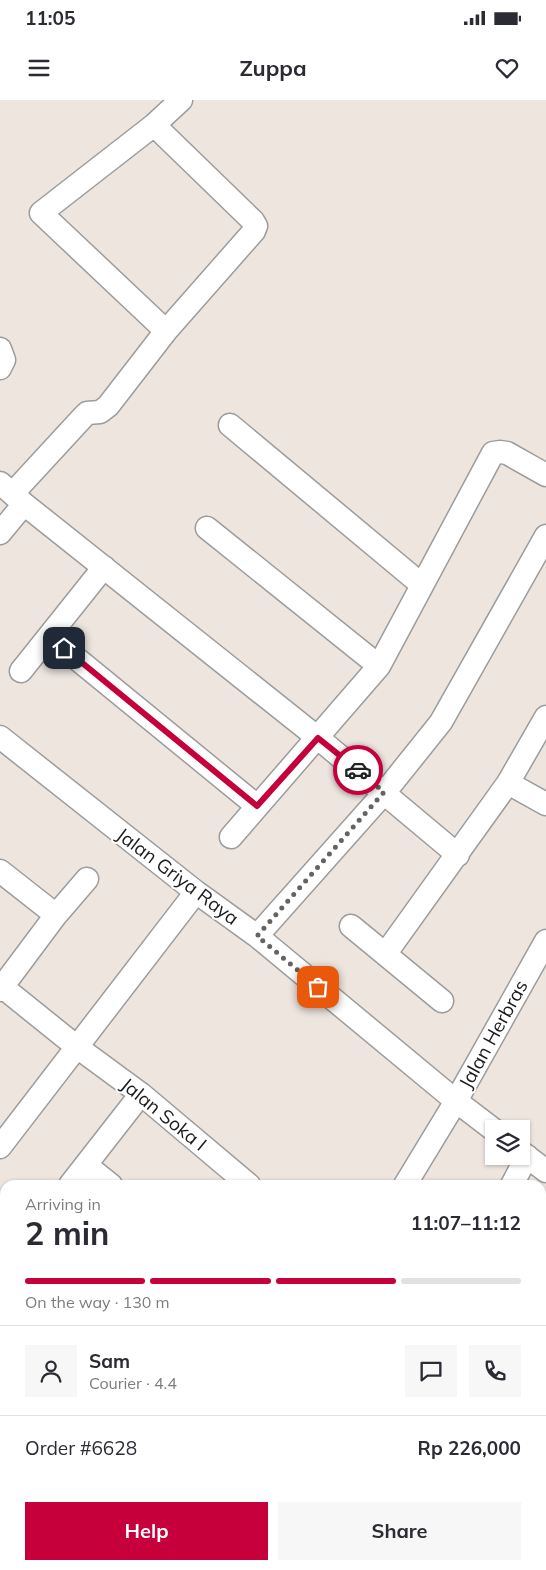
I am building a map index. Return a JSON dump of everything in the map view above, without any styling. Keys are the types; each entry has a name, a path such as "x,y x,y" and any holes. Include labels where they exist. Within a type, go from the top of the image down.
{"street":[{"path":"166,331 40,213 154,125 181,100"},
{"path":"0,533 12,493 87,413 100,412 108,406 166,331 244,243 256,226 154,125"},
{"path":"0,349 4,360 0,368"},
{"path":"230,425 422,585"},
{"path":"231,837 379,666 494,454 500,452 507,453 546,475"},
{"path":"12,493 318,738 458,855"},
{"path":"207,528 379,666"},
{"path":"257,936 384,792 440,722 546,536"},
{"path":"21,671 104,567"},
{"path":"49,636 257,806"},
{"path":"386,953 508,783 546,717"},
{"name":"Jalan Griya Raya","path":"0,737 196,892 257,936 485,1123"},
{"path":"508,783 546,804"},
{"path":"0,871 56,915"},
{"path":"1,987 56,915 87,879"},
{"path":"0,1147 196,892"},
{"path":"352,926 442,1001"},
{"name":"Jalan Herbras","path":"408,1180 456,1101 546,941"},
{"name":"Jalan Soka I","path":"1,987 77,1047 141,1094 242,1180"},
{"path":"74,1180 141,1094"},
{"path":"530,1159 546,1171"},
{"path":"86,1165 105,1180"},
{"path":"514,1180 520,1165"}],"way so far":[{"path":"318,987 257,936 384,792 358,770"}],"route":[{"path":"64,648 257,806 318,738 358,770"}]}
